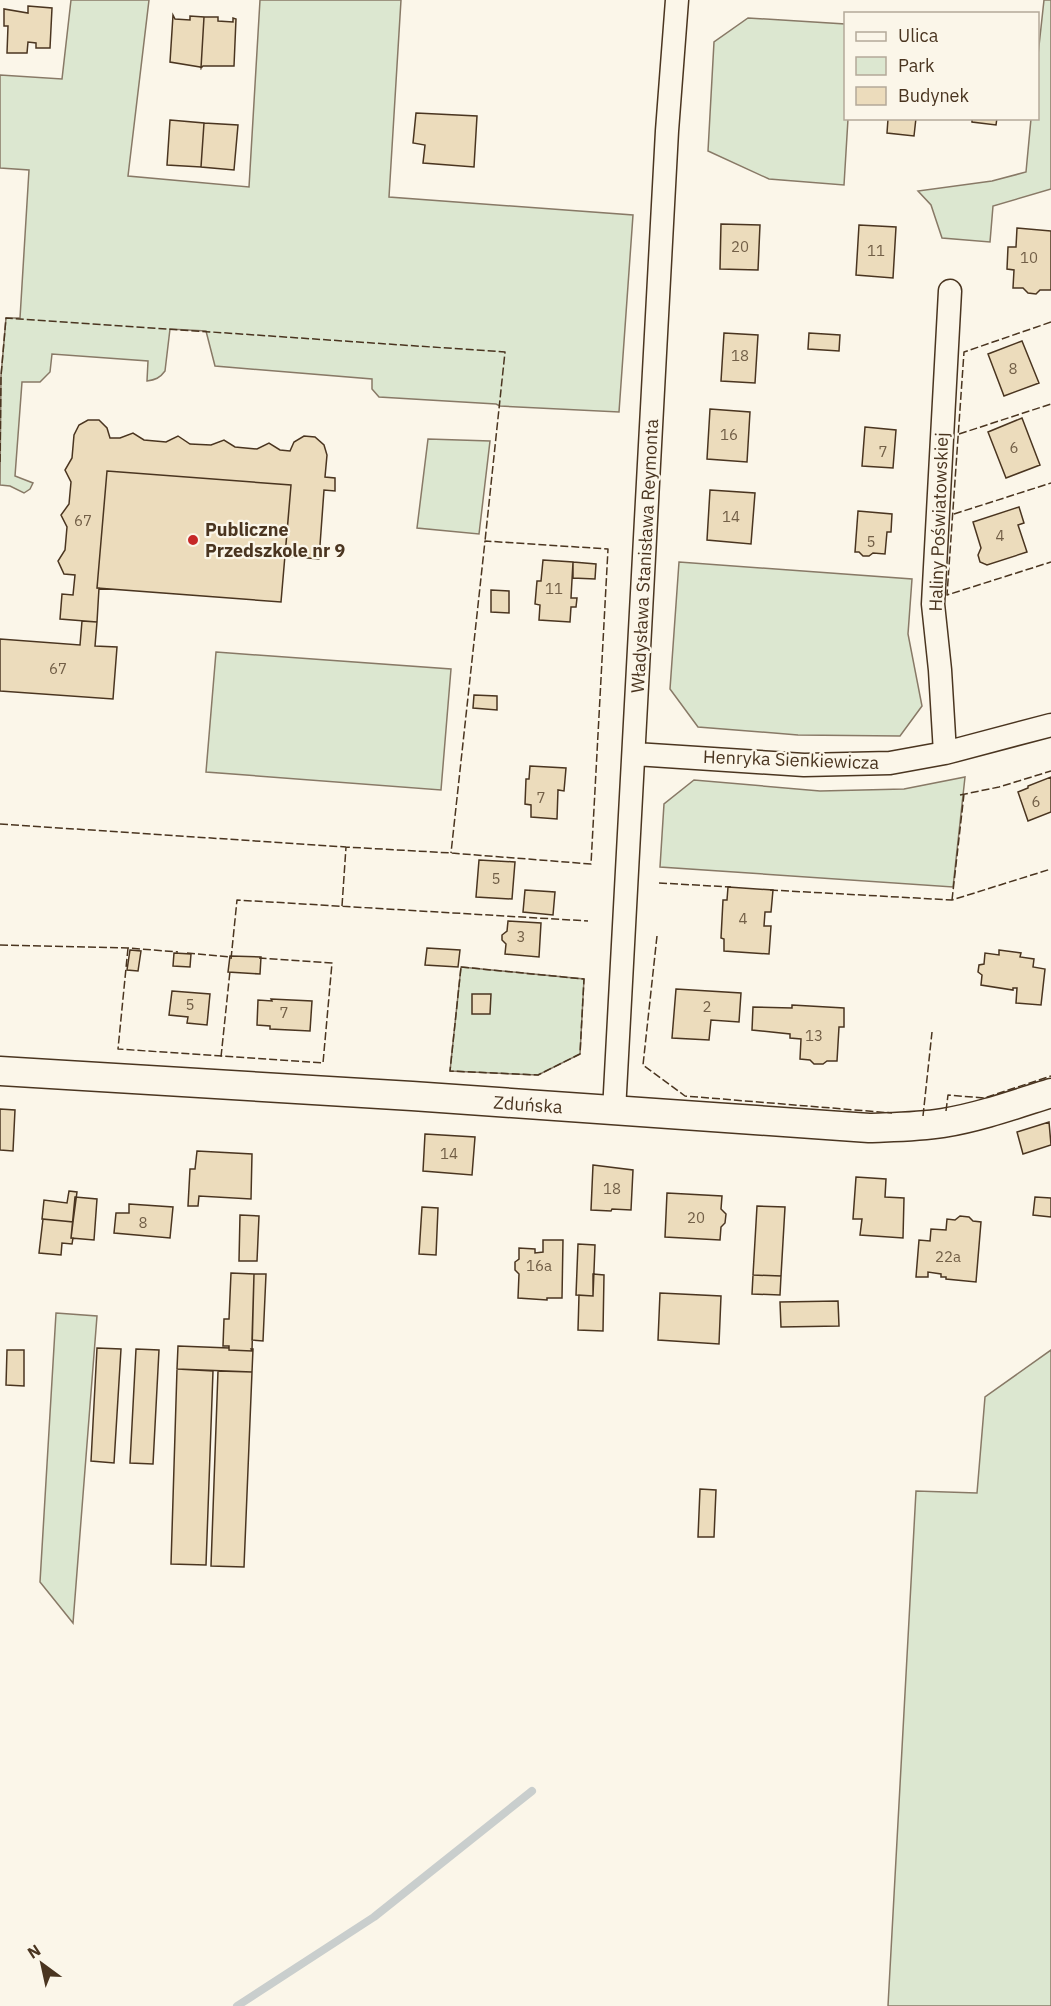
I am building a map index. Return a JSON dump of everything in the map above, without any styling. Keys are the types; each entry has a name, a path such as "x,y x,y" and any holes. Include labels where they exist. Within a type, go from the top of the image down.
{"street":[{"name":"Władysława Stanisława Reymonta","path":"614,1111 677,0"},
{"name":"Haliny Poświatowskiej","path":"945,753 933,604 950,291"},
{"name":"Henryka Sienkiewicza","path":"635,754 804,765 890,763 945,753 1051,725"},
{"name":"Zduńska","path":"0,1071 411,1096 869,1128 912,1127 945,1122 990,1112 1051,1093"}],"green space":[{"path":"71,0 149,0 128,176 249,187 260,0 401,0 389,197 633,215 619,412 379,397 372,389 372,379 215,366 206,331 170,329 165,371 150,381 147,381 148,361 52,354 50,372 40,382 22,382 15,476 33,483 24,493 10,486 0,485 1,376 6,318 20,318 29,170 0,168 0,75 62,79"},
{"path":"1044,0 1051,0 1051,189 993,206 990,242 942,238 931,205 918,191 992,181 1026,172 1031,120 1039,120 1039,46"},
{"path":"748,18 844,24 844,120 848,120 844,185 769,179 708,151 714,42"},
{"path":"428,439 490,441 479,534 417,528"},
{"path":"679,562 912,579 908,634 922,706 900,736 798,735 698,727 670,689"},
{"path":"216,652 451,669 441,790 206,772"},
{"path":"965,777 953,887 660,867 664,804 694,780 820,791 904,789"},
{"path":"461,967 584,979 580,1054 538,1075 450,1071"},
{"path":"56,1313 97,1316 73,1623 40,1582"},
{"path":"1051,1350 1051,2006 888,2006 916,1491 977,1493 985,1397"}],"building":[{"path":"28,6 52,8 50,48 36,48 36,43 28,42 27,53 7,53 8,26 4,26 4,9 28,13"},
{"path":"173,15 175,19 190,20 190,16 204,17 201,68 170,62"},
{"path":"204,17 218,17 218,21 233,22 233,18 236,19 234,66 203,66 201,68"},
{"path":"416,113 477,116 474,167 423,163 425,145 413,143"},
{"path":"170,120 204,123 201,167 167,165"},
{"path":"888,120 916,120 914,136 887,133"},
{"path":"972,120 997,120 996,125 972,122"},
{"path":"204,123 238,125 234,170 201,167"},
{"path":"721,224 760,225 758,270 720,269"},
{"path":"859,225 896,227 893,278 856,275"},
{"path":"1017,228 1051,231 1051,290 1040,290 1036,294 1028,293 1023,288 1013,288 1014,270 1007,269 1008,247 1016,247"},
{"path":"724,333 758,335 755,383 721,381"},
{"path":"809,333 840,335 839,351 808,349"},
{"path":"1022,341 1039,383 1004,396 988,354"},
{"path":"710,409 750,412 747,462 707,459"},
{"path":"1022,418 1040,465 1006,478 988,432"},
{"path":"88,420 99,420 107,428 110,438 120,438 133,433 144,440 166,442 178,436 190,444 211,445 224,440 235,447 257,449 269,443 280,450 290,451 294,442 304,436 315,437 324,445 327,455 325,477 335,478 335,491 324,490 319,559 285,556 291,485 107,471 97,588 99,588 97,622 60,619 62,594 73,595 75,575 64,574 58,561 65,550 67,527 61,515 69,504 71,482 65,470 72,458 74,435 79,425"},
{"path":"865,427 896,430 893,468 862,466"},
{"path":"107,471 291,485 281,602 97,588"},
{"path":"710,490 755,493 751,544 707,540"},
{"path":"1019,507 1024,523 1018,525 1027,552 987,565 980,562 978,555 981,548 973,522"},
{"path":"858,511 892,514 891,532 887,532 885,554 873,553 863,556 855,552"},
{"path":"543,560 573,562 571,598 577,598 576,607 571,607 570,622 539,620 540,605 535,604 537,581 541,581"},
{"path":"573,562 596,564 595,579 573,578"},
{"path":"491,590 509,591 509,613 491,612"},
{"path":"82,621 97,622 95,646 117,647 113,699 0,691 0,639 80,645"},
{"path":"474,695 497,696 497,710 473,708"},
{"path":"530,766 566,768 564,791 558,790 557,819 531,817 531,805 525,804 526,779 529,779"},
{"path":"1051,777 1051,812 1028,821 1018,792"},
{"path":"479,860 515,862 512,899 476,897"},
{"path":"728,887 773,890 771,912 765,912 764,926 771,926 769,954 724,951 724,939 721,938 723,900 727,900"},
{"path":"525,890 555,892 553,915 523,912"},
{"path":"508,921 541,923 539,957 505,954 506,944 502,940 502,935 507,931"},
{"path":"427,948 460,950 458,967 425,965"},
{"path":"130,950 141,951 138,971 127,970"},
{"path":"999,950 1021,953 1020,957 1034,959 1033,967 1045,969 1041,1005 1016,1003 1017,988 1013,990 981,985 982,975 978,972 979,965 984,964 985,953 999,955"},
{"path":"174,953 191,954 190,967 173,966"},
{"path":"230,956 261,957 260,974 228,972"},
{"path":"676,989 741,993 739,1022 711,1020 709,1040 672,1038"},
{"path":"172,991 210,994 207,1025 187,1023 188,1017 169,1015"},
{"path":"472,994 491,994 490,1014 472,1014"},
{"path":"271,999 312,1001 310,1031 270,1029 270,1026 257,1025 258,1000 272,1001"},
{"path":"792,1005 844,1008 844,1027 839,1027 837,1061 814,1064 810,1060 800,1059 801,1039 790,1038 790,1034 752,1030 753,1007 792,1008"},
{"path":"0,1109 15,1110 13,1151 0,1150"},
{"path":"1049,1122 1051,1145 1023,1154 1017,1132"},
{"path":"425,1134 475,1137 472,1175 423,1171"},
{"path":"197,1151 252,1154 251,1199 199,1196 198,1206 188,1206 190,1169 195,1169"},
{"path":"593,1165 633,1170 631,1210 591,1210"},
{"path":"856,1177 886,1179 885,1197 904,1198 903,1238 860,1235 862,1219 853,1219"},
{"path":"69,1191 77,1192 73,1222 42,1219 44,1200 67,1203"},
{"path":"667,1193 722,1196 721,1209 726,1214 725,1223 721,1227 720,1240 665,1237"},
{"path":"75,1197 97,1199 94,1240 71,1238"},
{"path":"1035,1197 1051,1198 1051,1217 1033,1215"},
{"path":"129,1204 173,1207 170,1238 114,1233 116,1213 129,1213"},
{"path":"757,1206 785,1207 781,1276 753,1275"},
{"path":"422,1207 438,1208 436,1255 419,1254"},
{"path":"240,1215 259,1216 257,1261 239,1261"},
{"path":"960,1216 981,1222 976,1282 946,1279 946,1277 941,1277 941,1274 928,1272 928,1277 916,1277 919,1240 930,1241 931,1229 946,1230 947,1219 955,1220"},
{"path":"43,1219 73,1222 72,1244 62,1243 61,1255 39,1253"},
{"path":"543,1240 563,1240 562,1298 547,1298 547,1300 518,1298 519,1274 515,1270 515,1262 519,1259 519,1248 535,1249 535,1253 543,1252"},
{"path":"578,1244 595,1245 593,1296 576,1295"},
{"path":"231,1273 254,1274 252,1351 229,1350 229,1346 223,1346 224,1319 229,1319"},
{"path":"254,1274 266,1274 263,1341 252,1340"},
{"path":"593,1274 604,1275 603,1331 578,1330 579,1295 593,1296"},
{"path":"753,1275 781,1276 780,1295 752,1294"},
{"path":"660,1293 721,1296 719,1344 658,1340"},
{"path":"838,1301 839,1326 781,1327 780,1302"},
{"path":"178,1346 252,1351 253,1349 252,1372 177,1369"},
{"path":"97,1348 121,1349 114,1463 91,1461"},
{"path":"136,1349 159,1350 153,1464 130,1463"},
{"path":"7,1350 24,1350 24,1386 6,1385"},
{"path":"177,1369 213,1371 206,1565 171,1564"},
{"path":"218,1371 252,1372 244,1567 211,1566"},
{"path":"700,1489 716,1490 714,1537 698,1537"}],"waterway":[{"path":"237,2006 374,1917 532,1791"}],"fence":[{"path":"0,462 1,376 6,318 505,352 485,541"},
{"path":"1051,322 964,352 947,595 1051,562"},
{"path":"959,434 1051,404"},
{"path":"954,514 1051,483"},
{"path":"342,906 346,847 591,864 608,549 485,541 451,853"},
{"path":"960,795 999,787 1051,771"},
{"path":"952,900 964,794"},
{"path":"0,824 346,847"},
{"path":"770,890 952,900 1051,869"},
{"path":"659,883 731,887"},
{"path":"231,959 237,900 588,921"},
{"path":"657,936 643,1065 685,1096 892,1113"},
{"path":"0,945 128,948 178,952"},
{"path":"128,948 118,1049 323,1063 332,963 259,958"},
{"path":"187,953 232,957"},
{"path":"461,967 584,979 580,1054 538,1075 450,1071 461,967"},
{"path":"221,1057 230,971"},
{"path":"923,1116 932,1032"},
{"path":"946,1111 948,1095 984,1098 1051,1076"}],"place":[{"name":"Publiczne Przedszkole nr 9","path":"193,540"}]}
